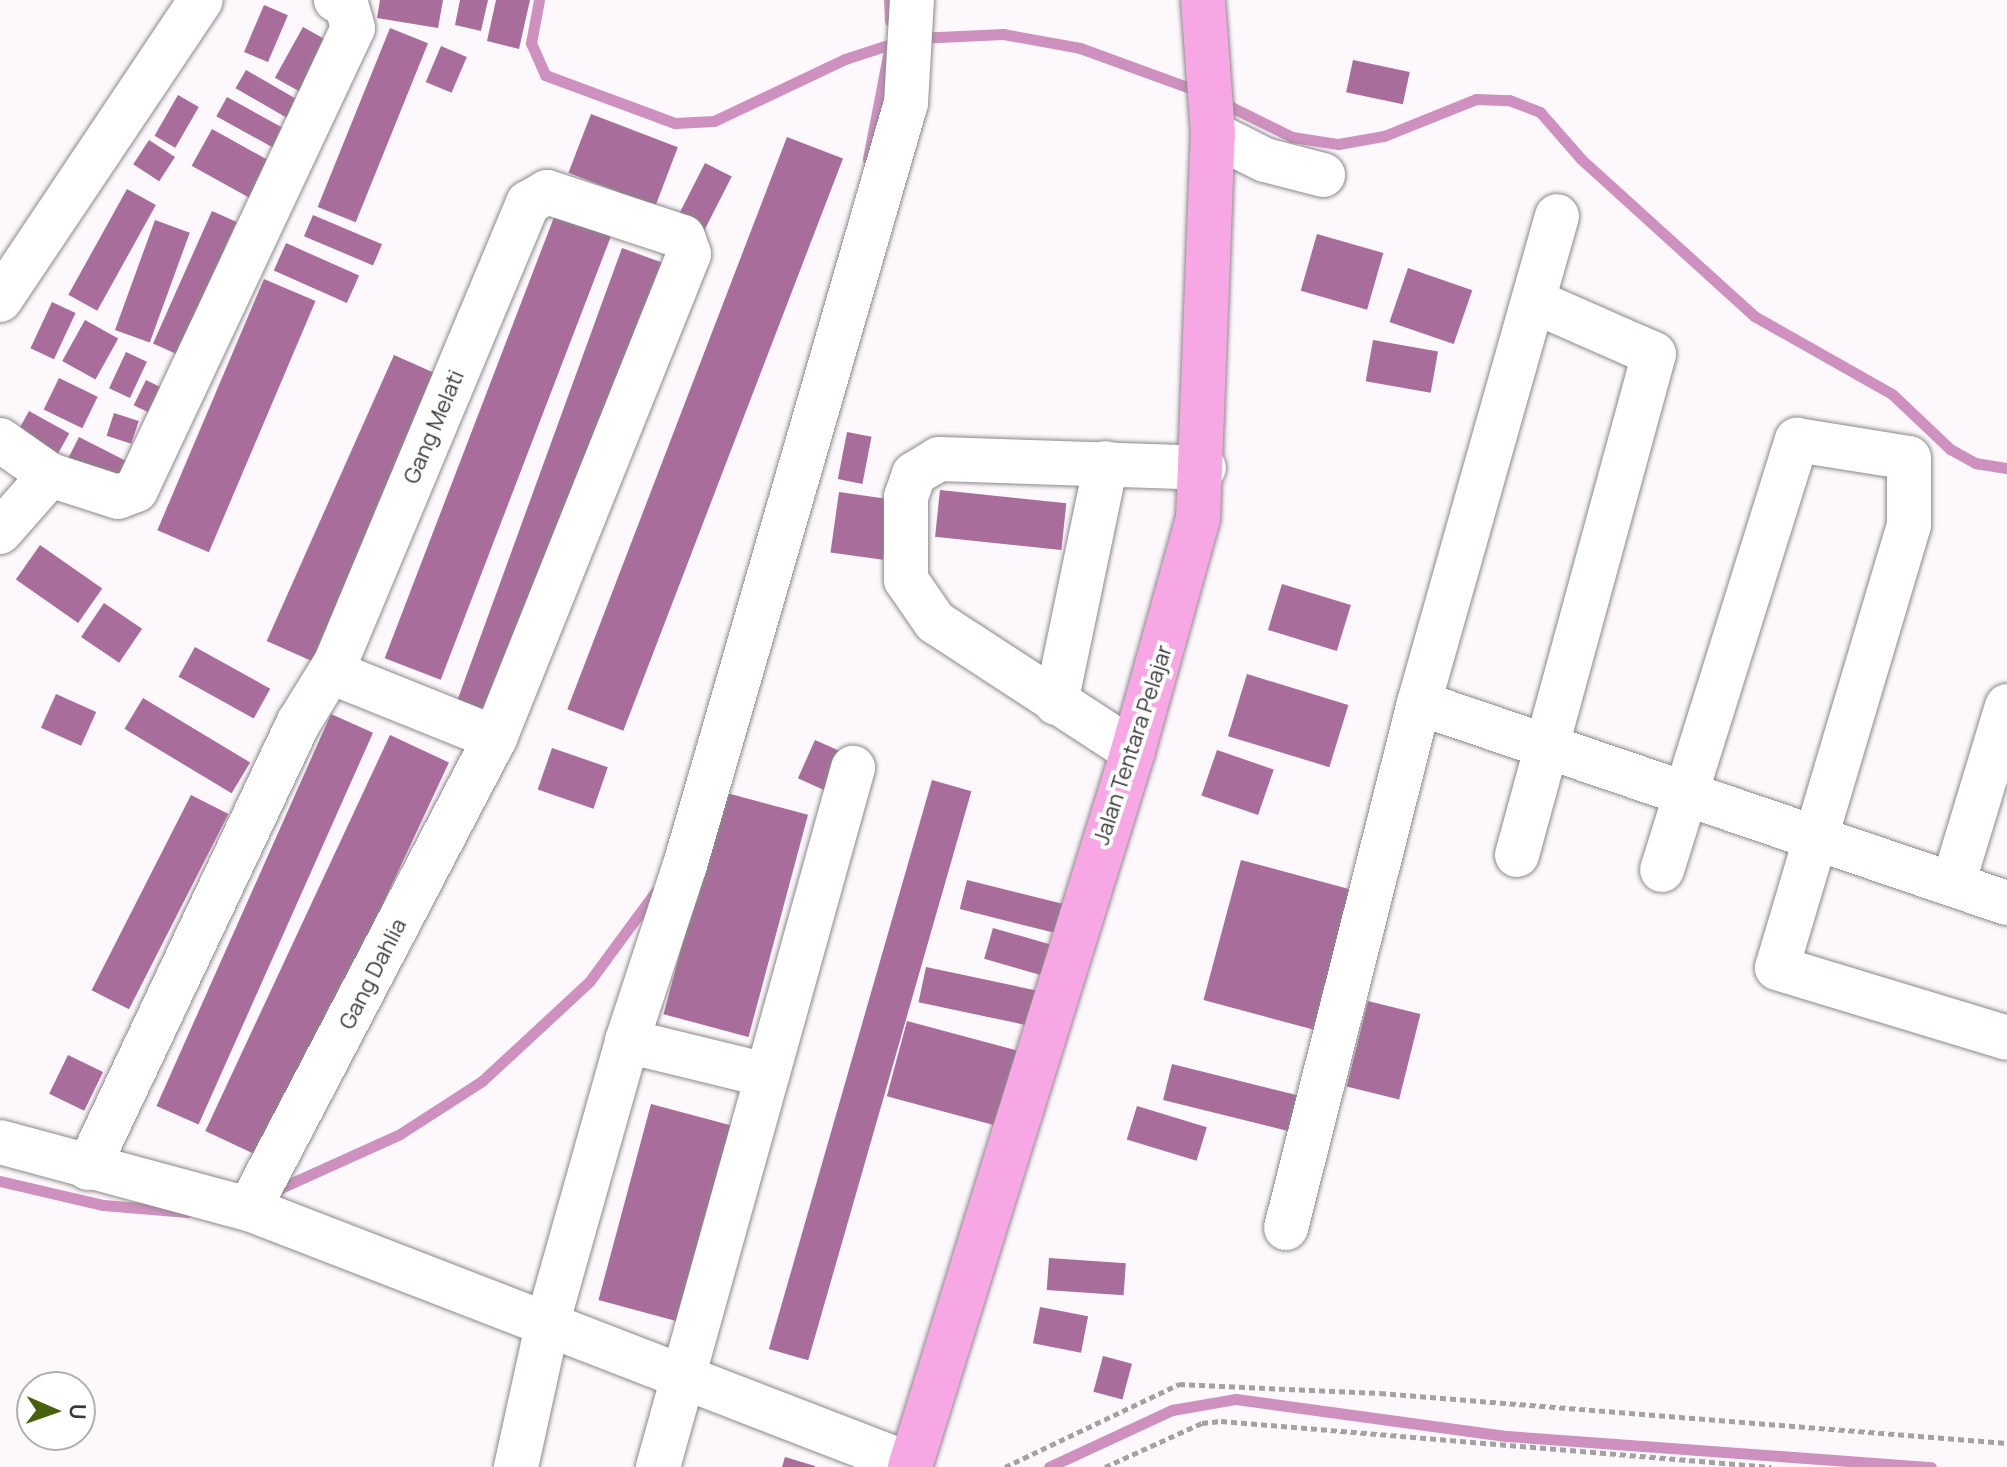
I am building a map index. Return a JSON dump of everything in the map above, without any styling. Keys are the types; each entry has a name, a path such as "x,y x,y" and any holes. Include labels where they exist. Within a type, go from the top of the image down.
{"highway":[{"name":"Jalan Tentara Pelajar","path":"910,1466 1185,577 1204,468 1213,134 1203,0"}],"street":[{"path":"0,300 201,0"},
{"path":"0,440 50,475 118,497 136,490 353,28 346,4 336,0"},
{"path":"516,1467 548,1321 627,1041 685,865 906,103 912,0"},
{"path":"1213,134 1265,160 1323,175"},
{"name":"Gang Melati","path":"88,1168 299,722 331,672 528,203 547,192"},
{"name":"Gang Dahlia","path":"249,1209 495,738 689,254 683,237 547,192"},
{"path":"1286,1228 1419,703 1557,216"},
{"path":"1517,855 1654,354 1533,301"},
{"path":"1662,870 1797,440 1909,458 1909,525 1777,968 2007,1038"},
{"path":"1133,751 935,622 918,602 906,580 906,497 914,474 939,459 1204,468"},
{"path":"1056,703 1106,463"},
{"path":"0,532 50,475"},
{"path":"331,672 495,738"},
{"path":"1419,703 2007,903"},
{"path":"1953,884 2007,706"},
{"path":"658,1467 853,768"},
{"path":"627,1041 767,1075"},
{"path":"0,1142 249,1209 548,1321 910,1466"}],"path":[{"path":"1005,1467 1179,1384 1380,1393 2007,1443"},
{"path":"1105,1467 1202,1423 1221,1421 1771,1467"}],"building":[{"path":"380,0 443,0 438,28 377,18"},
{"path":"460,0 488,0 481,31 455,25"},
{"path":"496,0 530,0 519,49 487,41"},
{"path":"264,5 288,15 268,62 244,52"},
{"path":"303,27 337,46 309,97 275,78"},
{"path":"390,28 428,43 356,222 318,207"},
{"path":"441,46 467,57 452,93 426,82"},
{"path":"1353,60 1410,72 1403,104 1346,92"},
{"path":"246,70 306,104 295,123 236,88"},
{"path":"178,95 199,107 175,148 154,136"},
{"path":"227,97 295,135 285,154 216,116"},
{"path":"591,114 678,147 655,206 568,173"},
{"path":"212,129 271,162 251,199 192,166"},
{"path":"787,137 843,159 623,731 567,709"},
{"path":"149,140 175,157 159,181 133,164"},
{"path":"705,163 732,177 701,236 675,223"},
{"path":"127,189 156,205 97,311 68,295"},
{"path":"212,211 237,222 178,354 153,343"},
{"path":"556,212 612,234 441,680 385,658"},
{"path":"313,215 382,244 373,265 304,236"},
{"path":"155,220 190,233 150,343 115,330"},
{"path":"1317,234 1383,253 1367,310 1301,291"},
{"path":"286,243 359,276 347,303 274,270"},
{"path":"622,248 665,264 500,719 456,703"},
{"path":"1408,268 1472,290 1454,344 1389,322"},
{"path":"264,279 316,301 209,552 157,530"},
{"path":"52,302 76,313 54,359 30,348"},
{"path":"85,320 118,338 95,380 62,361"},
{"path":"1373,340 1438,351 1431,393 1366,381"},
{"path":"126,352 147,362 130,398 109,388"},
{"path":"394,355 445,378 318,664 267,641"},
{"path":"59,378 98,397 82,428 44,409"},
{"path":"146,380 173,393 161,418 134,405"},
{"path":"29,411 69,433 56,458 15,435"},
{"path":"114,413 139,421 131,444 107,436"},
{"path":"847,432 872,437 862,484 838,479"},
{"path":"79,437 127,462 113,488 65,464"},
{"path":"940,490 1066,503 1061,550 935,537"},
{"path":"839,492 891,499 883,560 831,552"},
{"path":"40,545 102,589 78,623 16,579"},
{"path":"1282,584 1351,605 1337,651 1268,630"},
{"path":"104,603 142,629 119,663 81,637"},
{"path":"195,647 270,689 254,718 179,677"},
{"path":"1247,674 1348,705 1329,767 1228,736"},
{"path":"56,694 96,712 81,746 41,728"},
{"path":"143,698 250,762 232,793 124,729"},
{"path":"331,714 373,733 199,1125 157,1106"},
{"path":"390,735 449,762 264,1159 205,1131"},
{"path":"815,740 844,753 827,791 798,778"},
{"path":"552,748 608,767 593,809 538,790"},
{"path":"1217,750 1274,770 1258,815 1201,795"},
{"path":"932,780 971,791 808,1360 769,1349"},
{"path":"723,792 808,815 748,1037 663,1014"},
{"path":"191,795 228,814 129,1009 92,990"},
{"path":"1241,860 1368,894 1330,1034 1203,1000"},
{"path":"967,880 1076,907 1068,936 960,909"},
{"path":"993,928 1065,949 1056,979 984,959"},
{"path":"926,967 1042,992 1035,1027 919,1002"},
{"path":"1368,1001 1420,1014 1399,1099 1347,1086"},
{"path":"907,1021 1026,1053 1006,1128 887,1096"},
{"path":"68,1055 103,1072 84,1111 49,1094"},
{"path":"1172,1064 1309,1098 1300,1134 1163,1100"},
{"path":"651,1104 738,1127 685,1323 598,1300"},
{"path":"1137,1106 1207,1127 1197,1161 1127,1139"},
{"path":"1049,1258 1126,1263 1124,1295 1047,1290"},
{"path":"1040,1307 1088,1316 1081,1353 1033,1343"},
{"path":"1103,1356 1132,1364 1122,1400 1093,1392"},
{"path":"785,1457 815,1466 815,1467 782,1467"}],"waterway":[{"path":"539,0 531,43 545,75 675,123 714,121 845,59 900,41"},
{"path":"889,0 890,21"},
{"path":"917,38 1003,34 1080,48 1198,91"},
{"path":"868,159 889,50"},
{"path":"1221,102 1292,137 1338,144 1384,136 1476,99 1509,100 1540,112 1581,159 1754,316 1892,394 1950,449 1975,463 2007,468"},
{"path":"274,1191 400,1134 482,1081 589,982 656,891"},
{"path":"0,1181 103,1205 188,1212"},
{"path":"1049,1467 1172,1410 1236,1399 1507,1436 1931,1467"}]}
